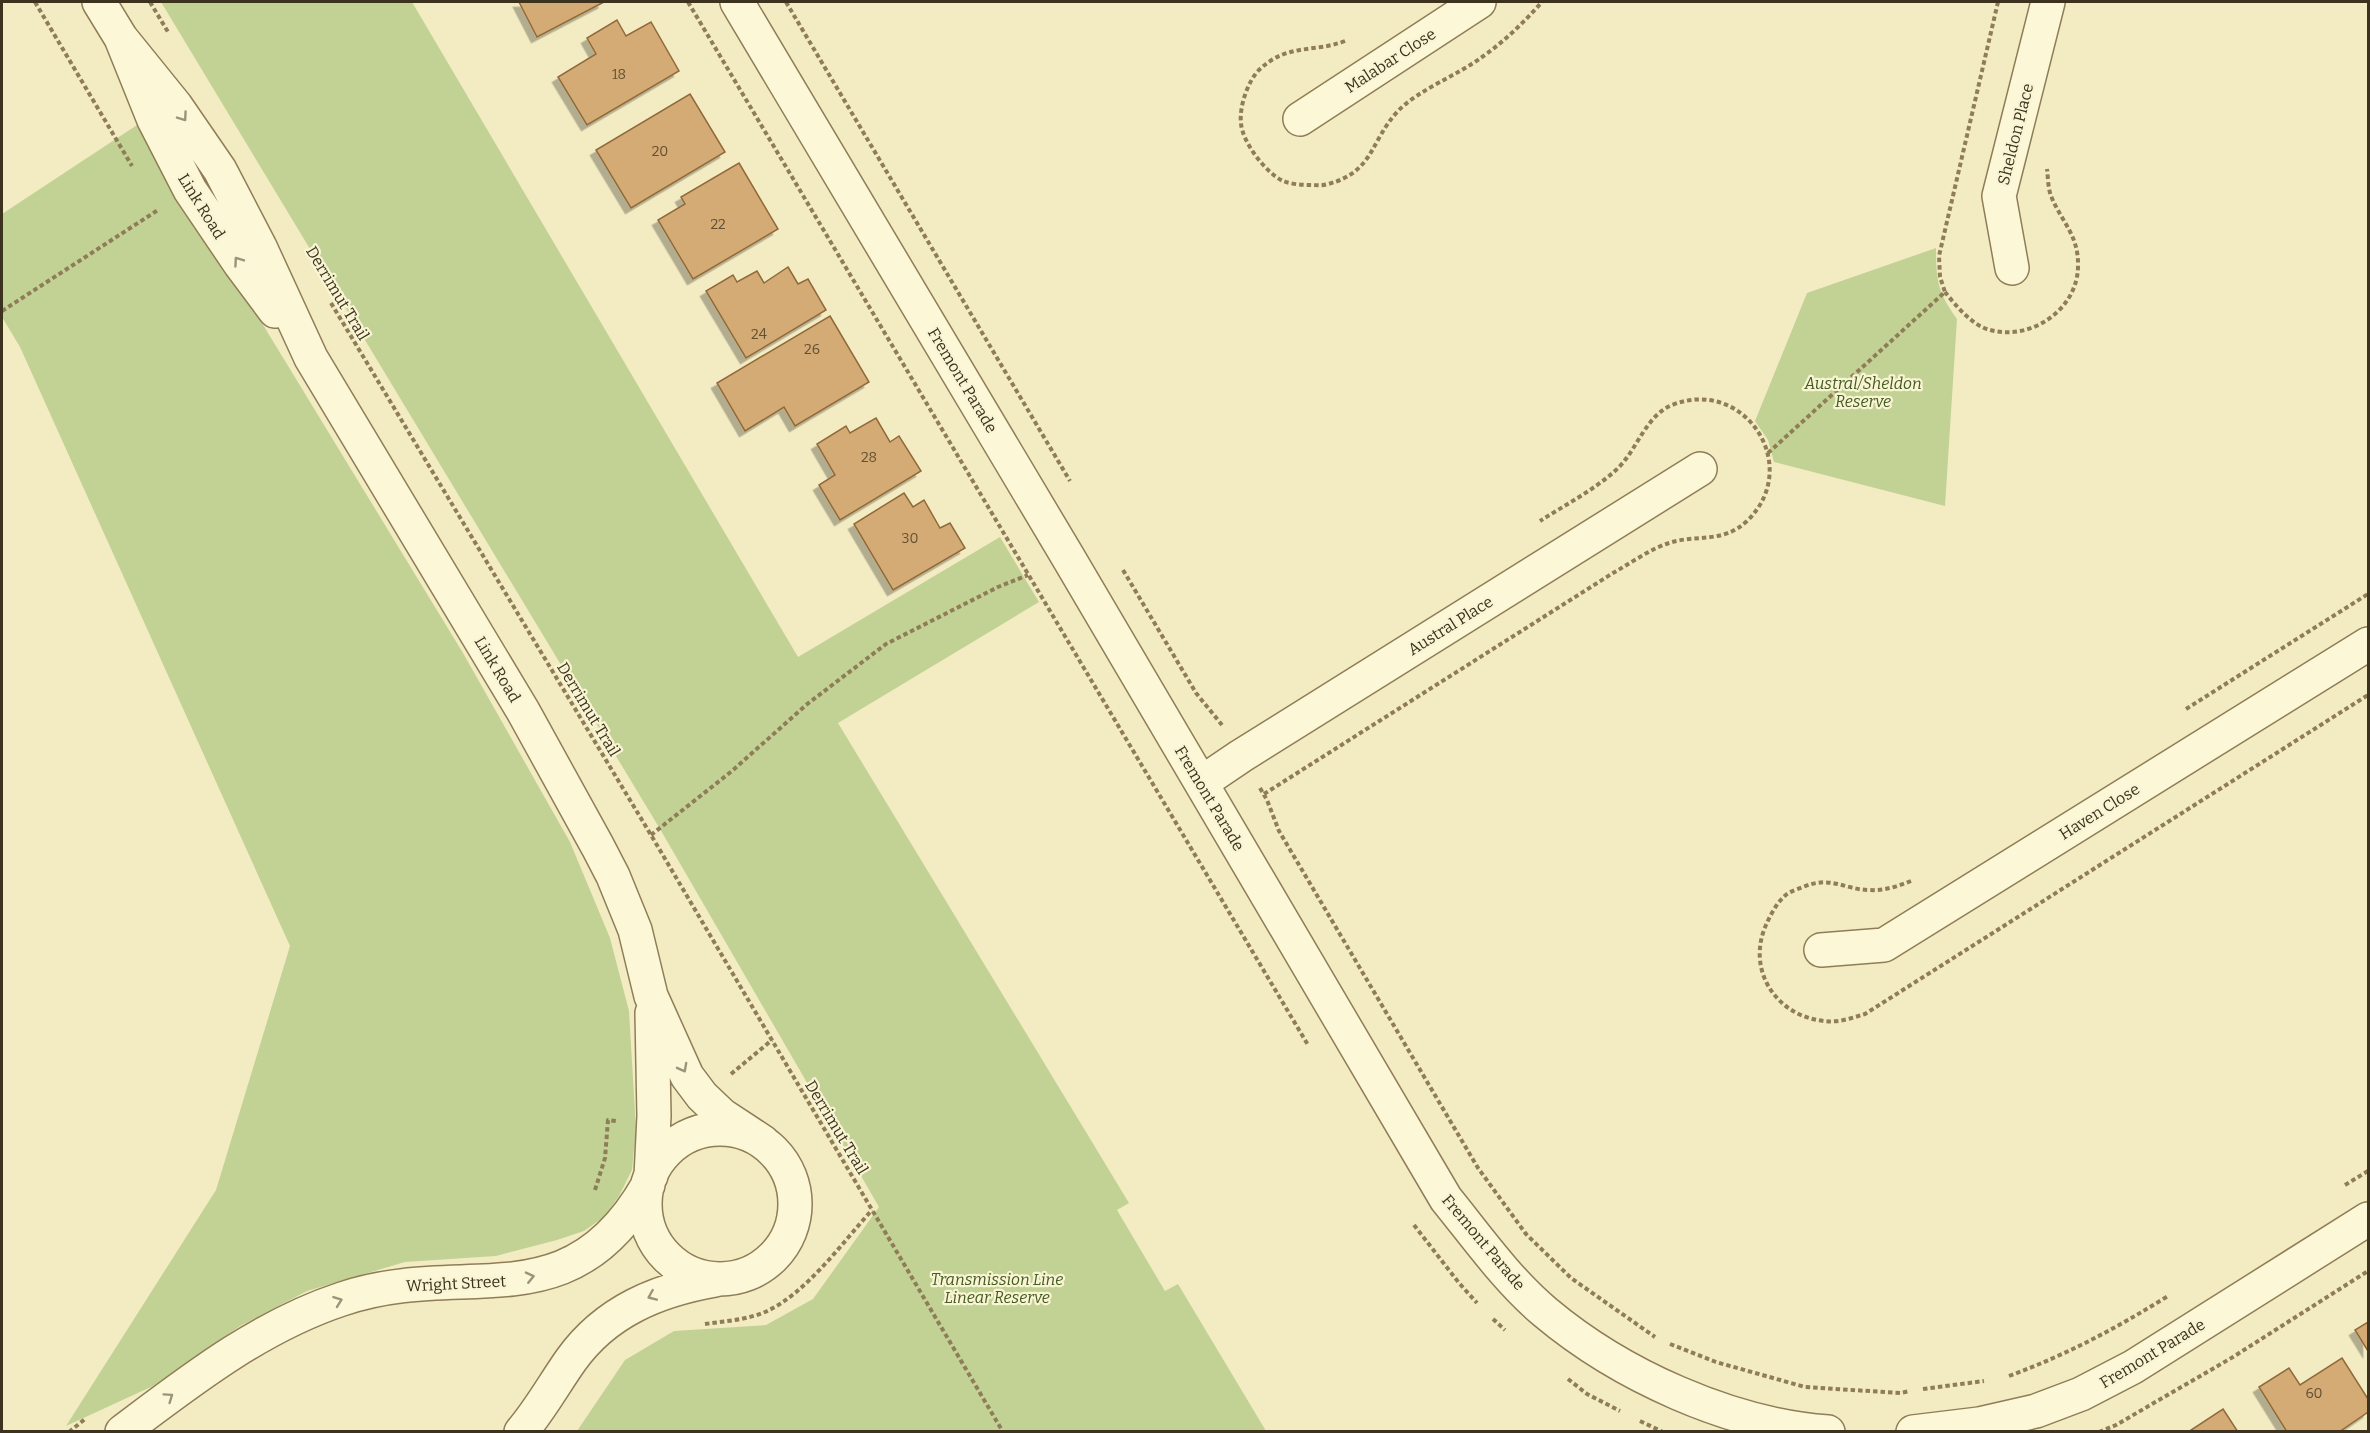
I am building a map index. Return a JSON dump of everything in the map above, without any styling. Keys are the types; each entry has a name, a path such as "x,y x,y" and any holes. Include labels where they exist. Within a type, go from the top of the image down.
{"street":[{"name":"Link Road","path":"99,2 121,39 154,120 190,190 240,264 311,358 523,711 598,847 635,930 651,996 680,1063 702,1096 722,1115 763,1142"},
{"name":"Fremont Parade","path":"737,2 1446,1198 1501,1266 1544,1311 1595,1350 1677,1393 1749,1426 1828,1431"},
{"name":"Malabar Close","path":"1299,119 1479,2"},
{"name":"Sheldon Place","path":"2012,268 1999,196 2048,2"},
{"name":"Link Road","path":"121,39 176,106 220,171 260,247 311,358"},
{"name":"Austral Place","path":"1201,783 1700,469"},
{"name":"Haven Close","path":"1821,950 1884,945 2368,644"},
{"name":"Link Road","path":"649,1180 654,1116 651,996"},
{"path":"521,1431 573,1358 609,1321 635,1304 665,1291 729,1278 749,1272 767,1262 785,1241 793,1222 795,1201 789,1174 782,1162 763,1142 739,1131 712,1129 699,1132 675,1144 657,1164 649,1180 645,1197 647,1221 653,1238 672,1261 693,1274 729,1278"},
{"name":"Wright Street","path":"122,1431 241,1348 286,1321 344,1298 409,1284 519,1279 551,1271 580,1260 614,1233 632,1211 649,1180"},
{"name":"Fremont Parade","path":"1913,1431 1979,1424 2036,1411 2081,1394 2133,1367 2368,1219"}],"path":[{"path":"35,2 134,170"},
{"path":"150,2 168,32"},
{"path":"786,2 1074,486"},
{"path":"1998,2 1939,256 1940,277 1946,292 1968,316 1989,330 2015,333 2040,326 2059,310 2074,290 2078,268 2076,241 2050,194 2047,166"},
{"path":"2,311 190,190"},
{"path":"152,200 157,210"},
{"path":"1768,453 1946,292"},
{"name":"Derrimut Trail","path":"327,298 651,835 1003,1431"},
{"path":"651,835 732,771 806,705 886,644 998,588 1068,557"},
{"path":"1123,569 1196,693 1225,729 1267,800 1279,831 1478,1168 1526,1234 1571,1278 1660,1340 1716,1362 1805,1387 1900,1393 1911,1391"},
{"path":"702,1096 772,1040"},
{"path":"593,1196 605,1158 608,1120 638,1121 654,1116"},
{"path":"2339,1189 2368,1171"},
{"path":"699,1324 737,1320 762,1313 794,1295 872,1210"},
{"path":"2098,1431 2116,1425 2233,1356 2368,1270"},
{"path":"2001,1379 2058,1358 2123,1324 2172,1294"},
{"path":"1922,1390 1989,1380"}],"green space":[{"name":"Transmission Line Linear Reserve","path":"161,2 412,2 798,657 1000,537 1039,602 838,723 1129,1203 1117,1210 1165,1291 1178,1284 1266,1431 577,1431 625,1360 674,1331 766,1325 813,1299 879,1207 660,829"},
{"path":"140,123 463,653 570,842 610,938 629,1011 636,1129 632,1170 619,1196 604,1217 584,1231 496,1256 405,1262 307,1291 240,1326 153,1386 66,1426 216,1190 290,946 20,347 2,317 2,214"},
{"name":"Austral/Sheldon Reserve","path":"1936,248 1939,286 1957,319 1945,506 1774,462 1768,440 1755,421 1807,293"}],"building":[{"path":"519,2 604,2 537,37"},
{"path":"617,20 626,36 651,22 679,71 587,125 558,77 596,54 587,38"},
{"path":"690,94 725,152 631,208 596,150"},
{"path":"739,163 778,229 693,279 658,220 685,204 681,197"},
{"path":"788,267 798,284 808,279 826,310 746,358 706,291 733,275 737,282 757,271 764,283"},
{"path":"830,316 869,382 795,426 784,407 745,431 717,383"},
{"path":"876,418 890,442 899,436 921,471 840,520 819,485 835,475 817,444 846,426 850,433"},
{"path":"904,493 913,507 924,500 940,528 950,523 965,548 893,590 854,524"},
{"path":"2368,1322 2368,1351 2355,1330"},
{"path":"2342,1358 2368,1399 2368,1412 2339,1432 2287,1432 2259,1387 2289,1368 2300,1385"},
{"path":"2223,1409 2238,1432 2188,1432"}]}
